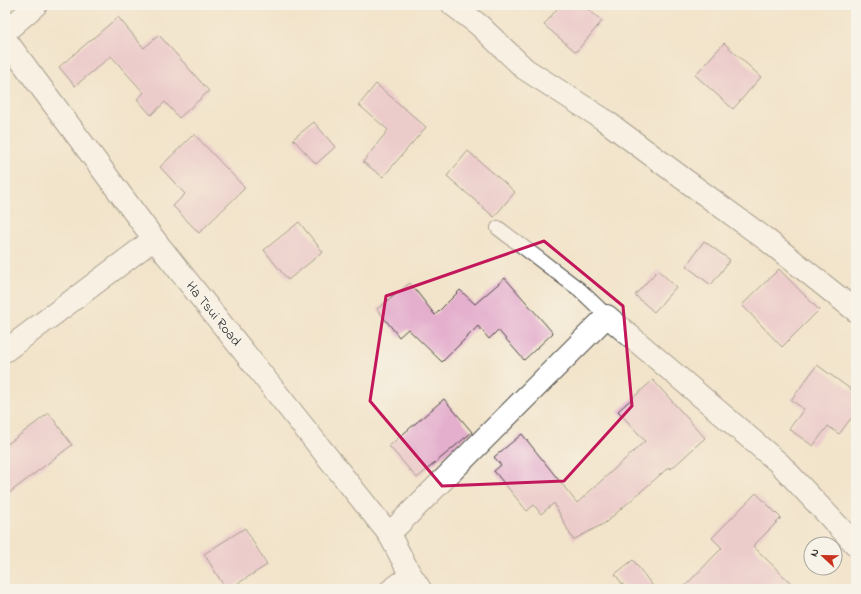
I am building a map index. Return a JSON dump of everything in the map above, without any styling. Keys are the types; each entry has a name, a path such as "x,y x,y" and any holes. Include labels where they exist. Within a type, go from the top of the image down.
{"street":[{"path":"5,32 36,5"},
{"path":"453,5 479,25 525,69 603,119 692,184 767,240 856,312"},
{"name":"Ha Tsui Road","path":"5,39 154,239 389,534 415,581"},
{"path":"5,351 154,239"},
{"path":"389,534 607,316 780,463 856,546"}],"lane":[{"path":"498,228 580,290 607,316"},
{"path":"386,589 415,581"}],"highlighted area":[{"path":"544,241 623,306 632,406 564,481 442,486 370,401 386,296"}],"building":[{"path":"560,5 583,5 602,21 576,52 544,25"},
{"path":"118,17 144,48 159,35 209,91 179,118 165,102 151,115 137,99 144,93 111,56 75,86 59,67"},
{"path":"724,43 761,77 733,109 695,75"},
{"path":"376,84 426,127 383,177 363,162 388,130 359,105"},
{"path":"314,122 335,147 316,164 293,139"},
{"path":"194,134 245,188 199,233 173,206 185,194 160,167"},
{"path":"468,151 515,192 494,217 447,176"},
{"path":"299,222 323,252 288,280 264,250"},
{"path":"704,241 730,260 711,285 686,266"},
{"path":"779,269 819,310 782,347 742,305"},
{"path":"658,270 676,287 654,312 635,295"},
{"path":"505,278 553,333 524,360 498,330 489,339 478,326 442,362 408,329 399,337 377,309 410,283 435,315 460,290 475,304"},
{"path":"817,365 856,393 856,412 839,434 828,426 813,446 789,429 804,409 791,400"},
{"path":"653,380 705,438 671,469 669,467 605,523 573,540 554,503 541,514 534,505 527,511 494,471 501,465 494,457 522,434 577,503 645,441 618,411"},
{"path":"444,399 472,432 417,478 389,446"},
{"path":"49,413 72,445 5,496 5,446"},
{"path":"756,493 781,518 753,546 797,589 682,589 722,548 712,538"},
{"path":"245,528 267,565 229,589 226,589 204,554"},
{"path":"633,560 655,589 626,589 615,574"}]}
